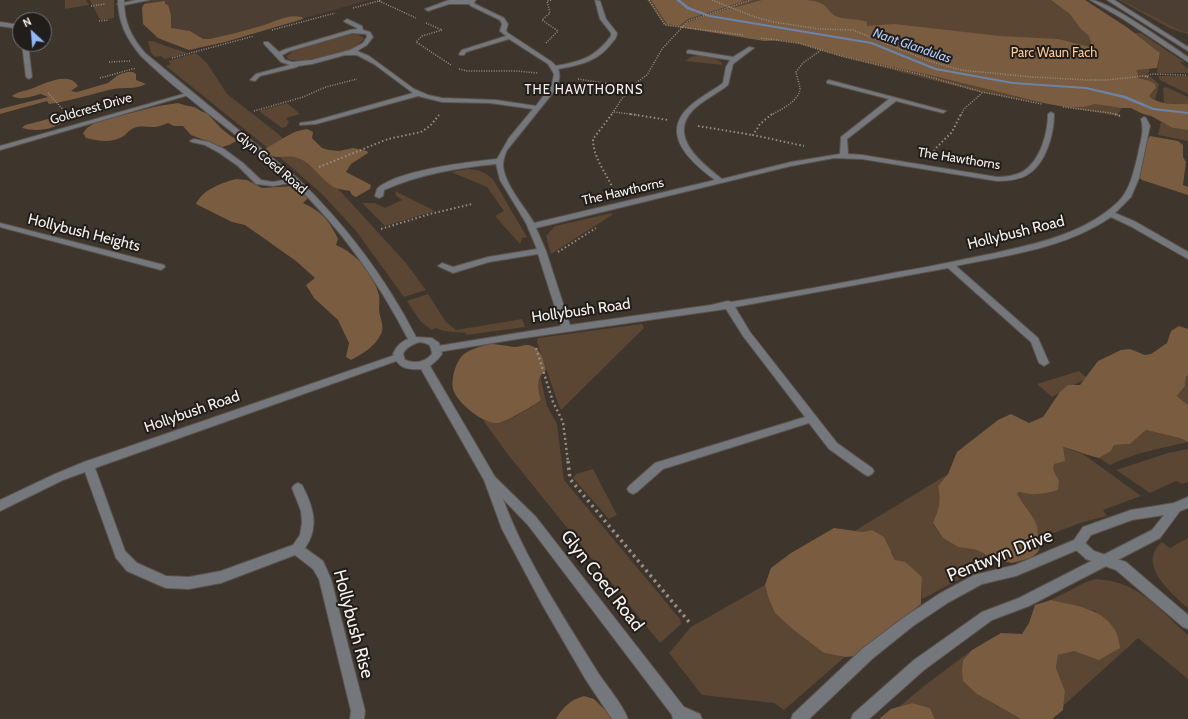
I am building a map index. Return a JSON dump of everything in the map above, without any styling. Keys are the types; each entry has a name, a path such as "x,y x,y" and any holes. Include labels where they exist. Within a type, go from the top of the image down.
{"street":[{"path":"120,2 146,0"},
{"path":"555,68 582,63 594,58 614,36 614,33 602,19 597,0"},
{"path":"1093,0 1125,18 1188,60"},
{"path":"1110,0 1188,50"},
{"path":"428,9 450,2 472,1 475,7 502,19 505,24 503,31 508,37 555,68 557,76 549,92 506,149 500,162 502,176 532,226 542,251 566,328"},
{"name":"Glyn Coed Road","path":"120,2 124,25 131,40 147,59 294,180 340,228 366,261 397,310 413,340"},
{"path":"347,21 360,27 360,30"},
{"path":"0,24 12,26"},
{"path":"253,80 258,75 353,51 365,44 370,37 368,33 360,30 352,31 288,50 278,55"},
{"path":"462,54 464,51 508,37"},
{"path":"1160,41 1188,42"},
{"path":"266,43 285,63 301,64"},
{"path":"720,181 687,152 681,136 682,123 688,111 694,105 726,84 728,78 728,68 734,59 751,48"},
{"path":"1173,50 1188,50"},
{"path":"353,51 363,55 418,94 443,99 483,101 537,108"},
{"path":"26,52 28,77"},
{"path":"689,52 734,59"},
{"path":"829,82 944,111"},
{"name":"Goldcrest Drive","path":"0,148 189,94"},
{"path":"302,124 314,123 418,94"},
{"path":"844,156 843,138 894,99"},
{"name":"The Hawthorns","path":"532,226 820,158 844,156 1008,179 1025,174 1031,169 1047,142 1050,133 1051,114"},
{"name":"Hollybush Road","path":"438,349 531,333 650,317 850,284 950,265 1064,239 1094,224 1122,203 1133,183 1147,126 1144,119"},
{"path":"194,142 206,143 218,149 243,167 250,176 259,182 274,184 294,180"},
{"path":"379,196 381,189 426,171 455,166 500,162"},
{"path":"1109,213 1133,224 1188,256"},
{"name":"Hollybush Heights","path":"0,225 161,267"},
{"path":"442,266 453,270 488,260 542,251"},
{"name":"Hollybush Road","path":"950,265 1035,340 1044,363"},
{"path":"728,304 746,334 833,446 868,471"},
{"path":"413,340 432,341 436,344 438,349 435,358 424,365 410,366 405,364 398,357 399,350 402,346 413,340"},
{"name":"Hollybush Road","path":"0,506 88,465 398,357"},
{"name":"Glyn Coed Road","path":"424,365 490,479 512,535 556,615 591,675 621,719"},
{"path":"633,489 659,466 811,419"},
{"path":"88,465 120,554 132,567 166,582 189,583 220,577 297,549 306,534 308,519 306,507 298,488"},
{"name":"Glyn Coed Road","path":"490,479 532,521 679,715 695,719"},
{"name":"Pentwyn Drive","path":"798,719 867,654 908,622 944,598 979,579 1016,570 1078,544 1087,531 1131,515 1176,508 1188,502"},
{"name":"Pentwyn Drive","path":"858,719 919,665 987,616 1024,602 1156,534 1176,508"},
{"path":"1078,544 1090,555 1121,566 1188,622"},
{"name":"Hollybush Rise","path":"297,549 318,565 325,579 358,711 357,719"}],"path":[{"path":"544,0 552,0"},
{"path":"649,0 665,25 750,36"},
{"path":"712,0 756,17 802,28 853,30 929,61 977,73 1088,80 1107,80 1143,76 1146,78 1148,77 1146,76 1152,74 1188,75"},
{"path":"701,16 751,0"},
{"path":"543,45 558,31 542,20 550,13 547,1"},
{"path":"757,37 799,43 982,92 1048,105"},
{"path":"753,135 762,122 787,107 798,96 800,84 796,76 796,72 803,63 821,50"},
{"path":"100,78 138,67"},
{"path":"254,111 303,97 326,87 357,79"},
{"path":"545,260 615,216 612,208 618,201 604,170 595,157 592,145 593,139 614,112 630,86"},
{"path":"929,168 935,149 949,136 964,109 982,92"},
{"path":"48,93 78,126"},
{"path":"1061,107 1111,113 1120,116"},
{"path":"614,112 753,135 810,147"},
{"path":"319,167 388,139 421,132 430,126 440,114"},
{"path":"381,229 430,214 472,204"},
{"path":"531,333 553,402 563,422 570,479 690,623"}],"shaded area":[{"path":"147,0 369,0 189,50 161,40 144,4"},
{"path":"1122,0 1188,0 1188,32 1182,31"}],"green space":[{"path":"65,0 86,0 89,5 65,9"},
{"path":"90,0 114,0 114,18 100,20"},
{"name":"Parc Waun Fach","path":"647,0 1074,0 1151,51 1149,73 1145,75 1151,77 1159,84 1155,100 1149,96 1156,89 1147,80 1138,79 1117,116 979,92 842,57 798,44 664,25"},
{"path":"651,0 744,0 688,19 679,26 667,24"},
{"name":"Parc Waun Fach","path":"762,0 808,0 821,3 836,16 867,22 867,26 894,24 1000,36 1058,39 1090,47 1091,42 1089,36 1080,28 1070,14 1051,0 1085,0 1128,28 1160,53 1157,68 1136,70 1138,74 1137,78 1147,80 1155,84 1156,88 1149,96 1153,99 1162,103 1188,104 1188,130 1173,128 1151,116 1131,108 1095,104 1084,107 1066,107 843,56 796,42 783,40 764,41 679,27 710,14"},
{"path":"1119,0 1122,0 1182,31 1188,32 1188,34 1171,29"},
{"path":"165,1 171,15 171,28 190,31 203,39 210,39 261,26 286,17 297,16 302,17 303,19 225,42 189,50 158,38 143,24 142,8 144,4"},
{"path":"1134,33 1141,33 1184,62 1180,62 1188,69 1188,73 1158,73 1160,53"},
{"path":"357,34 364,38 350,50 328,57 310,60 301,61 288,59 287,56 293,51 347,35"},
{"path":"148,41 187,53 165,59 161,56 155,57 151,53"},
{"path":"196,53 207,63 227,94 277,133 342,193 406,263 426,290 404,297 356,231 322,194 289,165 166,66 171,64 168,61"},
{"path":"698,55 708,56 719,60 723,65 685,61"},
{"path":"133,72 136,74 136,80 146,84 134,88 113,89 57,103 49,104 47,101 0,114 0,109 48,97 41,94 22,98 12,96 48,82 59,79 70,80 78,86 71,91 77,92 108,83 118,75"},
{"path":"1158,76 1188,76 1188,94 1160,80"},
{"path":"1166,87 1188,97 1188,104 1164,103 1163,88"},
{"path":"178,103 194,107 207,113 233,138 238,140 222,147 191,135 183,126 174,126 168,123 155,127 137,127 118,139 109,141 86,138 83,133 87,128 96,122 158,106"},
{"path":"287,103 300,114 286,118 289,122 286,127 282,128 259,111"},
{"path":"64,115 67,119 51,128 34,130 22,128 25,125"},
{"path":"1161,122 1174,128 1188,130 1188,141 1158,135"},
{"path":"307,129 313,132 312,138 322,148 339,151 353,148 367,151 368,153 351,164 346,172 371,185 370,189 356,197 352,195 350,191 338,189 332,186 303,160 289,156 273,156 264,150 293,133"},
{"path":"1150,136 1178,141 1183,145 1183,157 1186,162 1183,185 1188,187 1188,195 1142,180 1139,177 1146,142"},
{"path":"468,169 476,170 489,175 494,181 527,237 522,238 520,244 495,216 504,211 487,187 451,172"},
{"path":"236,179 247,180 262,188 295,186 308,198 303,203 320,213 328,222 338,239 336,245 351,254 363,265 373,279 379,295 379,310 382,325 382,331 378,339 368,350 351,360 346,357 349,343 338,320 314,298 306,285 315,278 296,261 245,225 232,222 196,204 203,194 213,187"},
{"path":"395,191 435,211 385,226 362,203 375,203 385,208 402,200 396,196"},
{"path":"612,213 612,215 551,254 546,236 555,226"},
{"path":"428,294 446,322 456,330 522,319 525,327 466,335 466,333 444,331 435,328 432,330 421,322 407,301"},
{"path":"642,324 644,328 562,409 560,409 537,342 538,338"},
{"path":"1179,326 1188,329 1188,375 1186,377 1185,386 1177,396 1188,405 1188,442 1180,438 1146,430 1130,444 1114,445 1111,451 1099,458 1063,447 1065,461 1054,464 1055,472 1059,480 1058,490 1039,494 1017,493 1035,521 1041,543 1038,552 1031,558 1012,563 996,560 977,550 958,547 943,538 933,523 939,505 938,486 948,474 957,452 998,420 1011,414 1029,423 1043,417 1060,392 1068,385 1080,385 1098,361 1121,350 1130,349 1145,355 1151,354 1167,343 1171,331"},
{"path":"489,344 514,347 525,345 532,346 541,354 546,370 540,377 538,384 541,400 514,417 498,423 492,423 471,412 459,400 453,389 454,372 461,357 471,350"},
{"path":"1079,371 1087,378 1052,397 1037,384"},
{"path":"540,375 547,406 557,424 564,480 680,619 681,624 660,643 506,452 483,420 493,423 503,422 538,403 541,400 537,382"},
{"path":"1188,375 1188,405 1177,396 1185,386 1186,377"},
{"path":"1146,430 1180,438 1188,442 1138,454 1110,465 1099,458 1111,451 1114,445 1130,444"},
{"path":"1063,447 1083,454 1141,496 1103,510 1107,516 1080,523 1038,539 1036,523 1031,513 1021,503 1017,493 1020,492 1028,494 1059,480 1054,470 1054,463"},
{"path":"1188,449 1188,482 1182,484 1176,481 1150,493 1116,470 1168,453"},
{"path":"593,469 617,515 609,519 573,478 576,474"},
{"path":"948,474 938,486 939,505 933,524 943,538 958,547 977,550 996,560 922,599 922,577 895,560 893,554 872,530 853,532"},
{"path":"834,528 862,532 872,530 884,537 895,560 905,562 922,577 921,604 857,656 845,657 824,653 795,631 775,613 769,600 765,585 771,568 791,553"},
{"path":"1188,538 1188,608 1165,586 1159,578 1154,569 1153,559 1155,551 1162,542 1170,548"},
{"path":"1096,579 1115,582 1136,591 1154,604 1188,635 1188,679 1138,638 1063,706 1065,691 1056,668 1058,655 1074,650 1099,659 1096,611 1051,600 1086,582"},
{"path":"765,585 769,600 775,613 824,653 845,657 784,710 774,703 702,695 669,653 691,627"},
{"path":"1051,600 1078,606 1102,616 1115,630 1118,636 1120,648 1099,660 1074,651 1058,655 1056,668 1065,691 1063,710 1052,719 1021,719 977,694 963,681 963,660 972,650 1001,633 1022,634 1029,623 1035,605"},
{"path":"972,650 963,660 977,694 1021,719 935,719 930,708 912,703 899,707 924,686"},
{"path":"584,696 594,699 612,719 556,719 567,704"},
{"path":"912,703 930,708 935,719 879,719 891,709"}],"waterway":[{"name":"Nant Glandulas","path":"678,0 688,8 709,16 872,43 935,69 1013,83 1086,88 1124,97 1153,109 1188,113"}],"district":[{"name":"THE HAWTHORNS","path":"584,90"}]}
